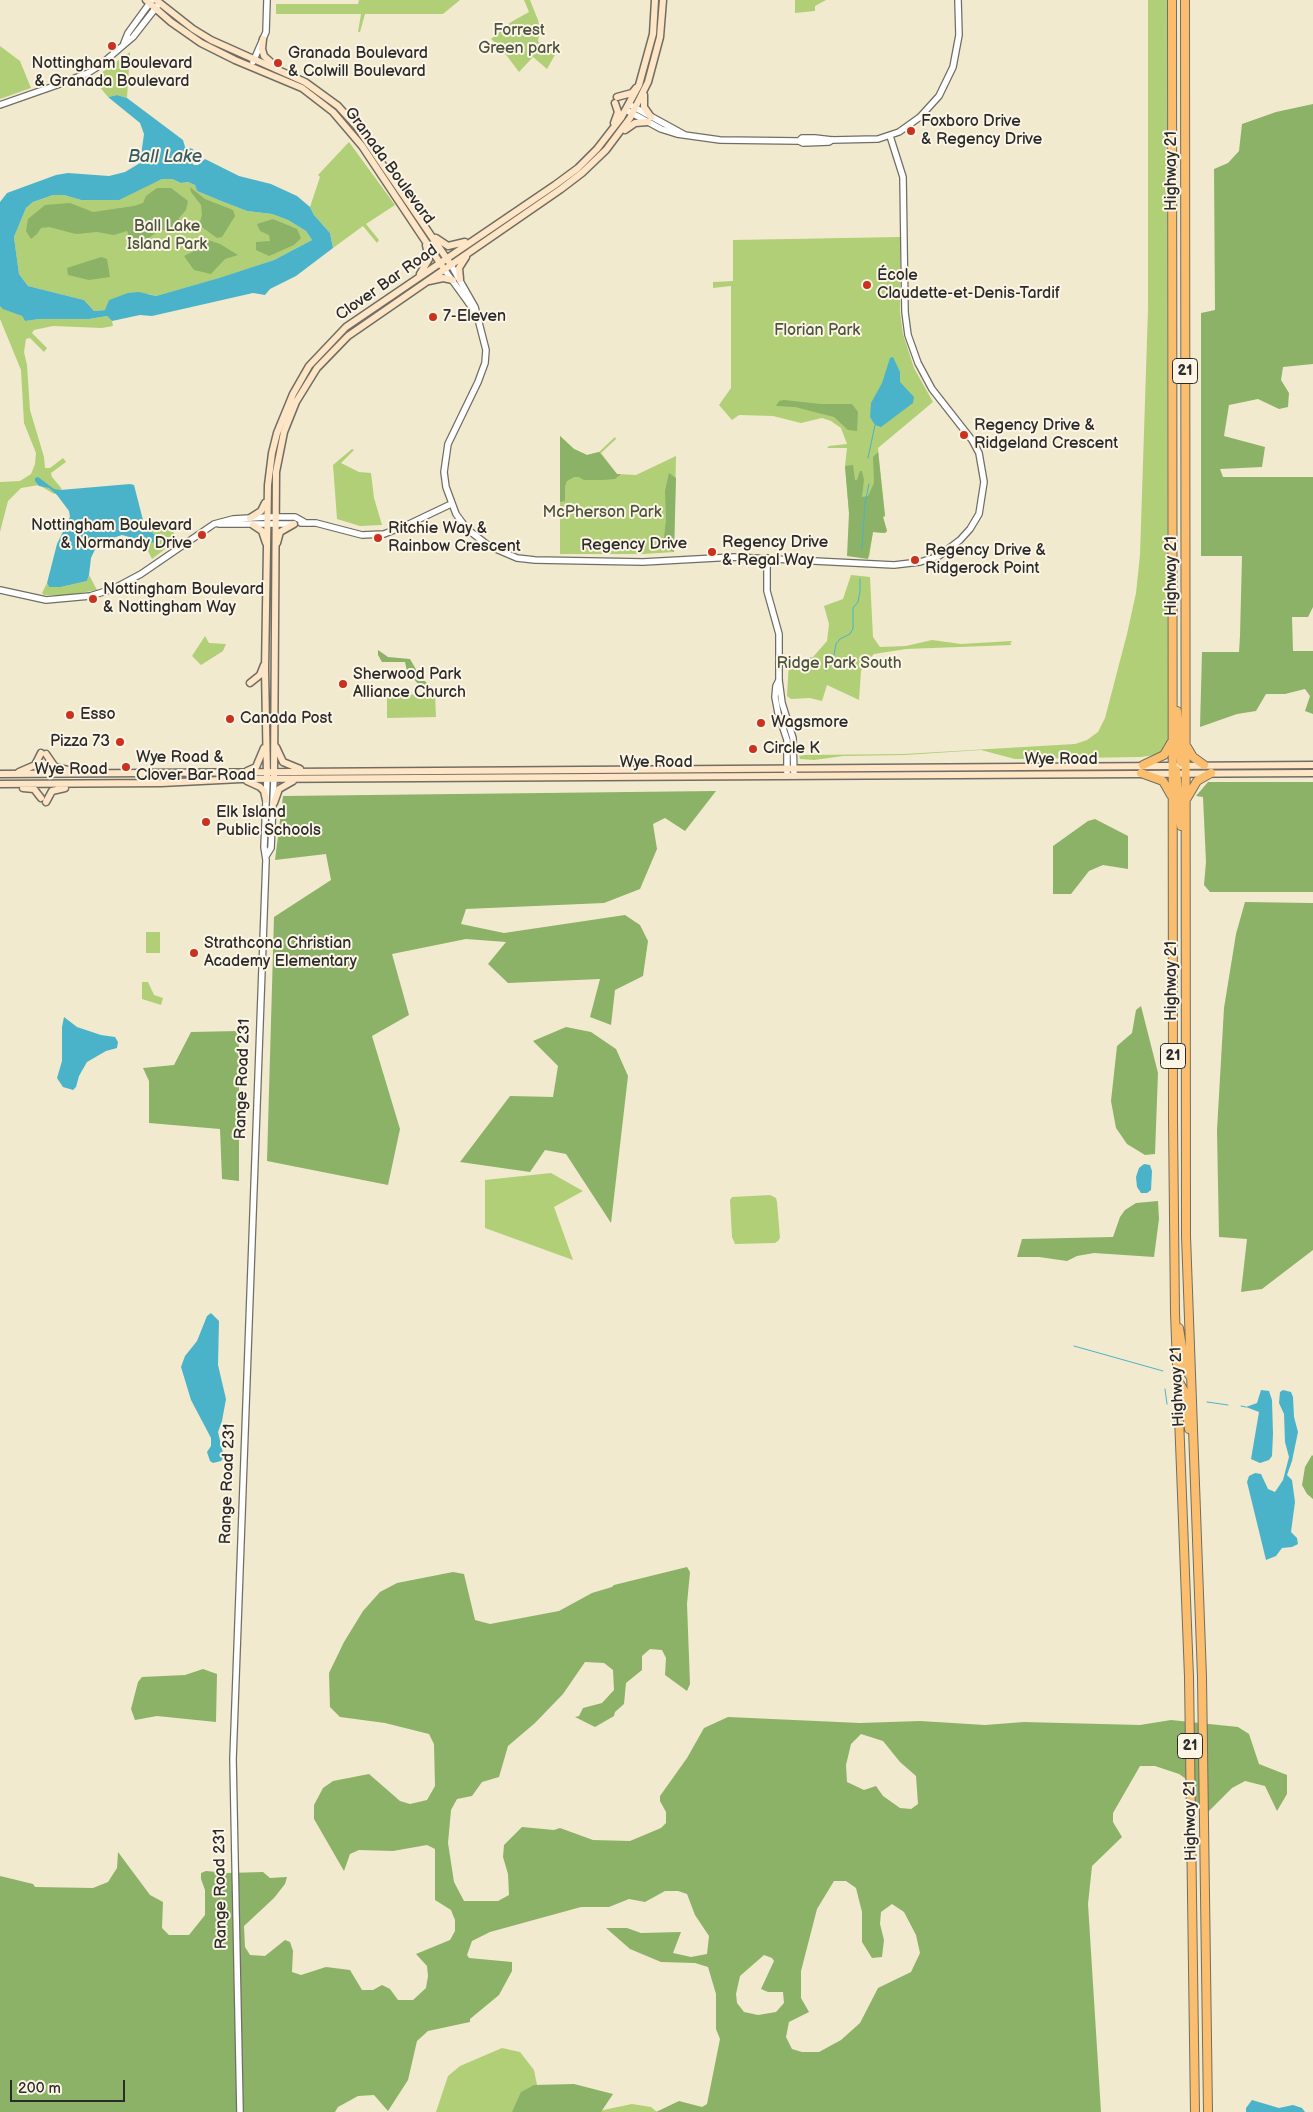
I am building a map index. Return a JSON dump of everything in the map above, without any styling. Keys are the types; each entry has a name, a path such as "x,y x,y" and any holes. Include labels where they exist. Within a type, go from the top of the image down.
{"main road":[{"name":"Clover Bar Road","path":"642,87 653,34 655,0"},
{"name":"Clover Bar Road","path":"271,517 280,450 291,414 311,377 324,359 348,336 440,263 470,251 582,173 616,137 642,87 660,37 662,0"},
{"name":"Highway 21","path":"1172,0 1172,738 1186,799 1186,1236 1202,1696 1208,2112"},
{"name":"Highway 21","path":"1185,0 1185,742 1172,799 1172,1121 1175,1313 1189,1677 1195,2112"},
{"name":"Granada Boulevard","path":"153,3 211,40 302,88 333,112 362,146 424,232 449,261"},
{"path":"263,39 262,49 268,62 287,73"},
{"name":"Granada Boulevard","path":"252,63 287,73 317,89 348,117 368,142 424,232 444,269"},
{"path":"609,135 617,114 616,100 642,87 644,107 649,119 630,125 616,137"},
{"name":"Clover Bar Road","path":"274,775 275,554 268,485 272,453 283,415 292,394 309,366 346,327 415,284 444,269 449,261 482,234 578,168 631,109"},
{"path":"424,232 448,246 459,245 482,234"},
{"path":"415,284 429,259 424,232"},
{"path":"460,279 460,266 470,251"},
{"path":"415,284 434,279 452,280"},
{"path":"267,548 262,531 252,521 264,508 268,485"},
{"path":"275,554 280,532 294,524"},
{"name":"Clover Bar Road","path":"266,779 265,662 267,548 271,525"},
{"path":"250,683 260,675 265,662"},
{"path":"1172,675 1176,691 1182,846 1186,862"},
{"path":"1172,738 1168,751 1142,769 1165,782 1172,799"},
{"path":"244,772 256,767 266,742"},
{"path":"275,742 283,762 290,767 308,772"},
{"path":"1185,742 1193,757 1204,764"},
{"path":"15,774 35,765 44,754 56,767 86,773"},
{"name":"Wye Road","path":"1179,769 1204,764 1313,765"},
{"name":"Wye Road","path":"2,784 83,784 266,779 274,775 308,772 791,768 1179,769 1211,773 1313,773"},
{"name":"Wye Road","path":"0,774 267,772 297,779 794,776 1142,769"},
{"path":"1186,799 1197,781 1211,773"},
{"path":"241,779 258,785 264,791 266,800"},
{"path":"274,803 281,787 297,779"},
{"path":"2,784 34,789 44,800 54,790 83,784"},
{"path":"1175,1313 1182,1340 1185,1366 1191,1379"},
{"path":"1178,1381 1184,1391 1193,1445"}],"street":[{"path":"252,63 266,28 267,0"},
{"path":"631,109 677,134 720,140 799,141 802,138 832,140 878,139 890,136 920,117 935,102 948,80 956,54 958,0"},
{"path":"0,105 88,73 124,43 128,33 153,3"},
{"path":"868,139 906,127"},
{"name":"Regency Drive","path":"449,261 473,302 485,340 485,363 478,382 448,444 444,472 446,487 452,504 467,529 489,546 517,558 636,562 707,558 767,558 866,564 912,564 944,552 970,529 979,514 984,482 979,453 963,427 932,389 918,363 908,335 905,312 903,177 890,136"},
{"name":"Regency Drive","path":"444,269 476,313"},
{"path":"252,521 271,525 304,522 316,523 362,534 384,534 452,504"},
{"path":"0,590 46,600 83,598 102,593 141,574 214,524 252,521 271,517 295,517 304,522"},
{"path":"767,558 767,591 779,635 779,680 782,703 793,738 791,768 787,776"},
{"path":"791,768 794,776"},
{"name":"Range Road 231","path":"266,856 271,848 274,775"},
{"name":"Range Road 231","path":"240,2112 233,1759 266,856 264,847 266,779"}],"green space":[{"path":"359,0 460,0 443,14 365,14 360,32 358,32 361,14 276,14 276,4 358,4"},
{"name":"Forrest Green park","path":"524,0 530,0 538,20 540,28 538,42 557,45 556,53 547,69 533,57 519,72 501,48 491,39 511,22 529,12"},
{"path":"795,0 826,0 815,6 815,11 795,13"},
{"path":"1148,0 1167,0 1168,741 1163,753 1141,757 1015,759 981,750 905,755 843,756 814,760 800,759 799,756 805,755 904,754 1075,744 1087,740 1098,732 1105,718 1136,593 1140,555 1148,309"},
{"path":"0,46 20,61 31,88 0,99"},
{"path":"130,52 127,98 117,95 108,97 93,79"},
{"path":"1313,104 1313,364 1283,367 1281,380 1289,393 1288,407 1279,409 1258,399 1229,405 1224,436 1265,447 1262,467 1220,469 1223,477 1313,477 1313,607 1308,617 1292,617 1293,651 1313,651 1313,714 1305,711 1310,696 1305,689 1285,694 1266,694 1256,711 1237,714 1200,727 1202,652 1239,652 1240,636 1242,556 1201,556 1201,313 1215,310 1214,169 1228,163 1239,151 1242,124 1276,112"},
{"path":"349,142 395,205 366,224 379,240 377,243 363,226 333,248 330,233 314,215 310,207 320,177 318,175"},
{"name":"Ball Lake Island Park","path":"162,179 172,179 181,183 188,182 195,185 197,191 247,211 272,214 288,220 306,231 312,240 274,260 156,296 149,294 105,310 94,311 84,300 28,286 19,274 14,237 26,208 33,202 53,195 64,195 81,200 143,187"},
{"path":"190,187 205,199 233,210 235,216 222,237 217,238 199,225 202,215 201,205 191,192"},
{"path":"157,188 171,188 188,201 186,210 179,218 181,231 158,231 140,245 133,246 127,231 114,235 97,232 76,234 49,227 41,228 31,239 26,231 28,219 45,205 70,203 93,212 134,206 143,203 146,196"},
{"path":"273,219 297,229 301,238 294,245 269,256 256,250 256,242 270,241 269,235 260,231 257,224"},
{"name":"Florian Park","path":"900,237 900,312 903,334 914,368 933,402 878,448 885,516 883,517 887,531 885,533 873,532 869,558 849,513 845,466 847,448 827,448 829,446 847,444 841,428 831,421 822,418 801,423 773,416 739,415 732,420 719,405 731,388 731,286 713,288 713,282 733,281 733,240"},
{"path":"208,240 220,244 238,255 225,259 211,274 194,270 184,256 196,250"},
{"path":"101,257 107,259 110,277 89,280 68,275 67,268"},
{"path":"0,306 22,316 25,321 40,319 89,319 107,316 112,321 113,326 102,328 53,326 34,330 32,333 47,348 44,352 30,338 26,339 24,352 27,365 30,410 44,457 45,468 50,468 63,458 66,462 51,473 62,489 54,494 39,485 21,488 8,501 0,532 0,482 20,481 31,474 35,464 36,453 24,423 21,370 0,319"},
{"path":"779,401 821,404 852,404 858,412 857,431 848,430 834,417 795,407 776,406"},
{"name":"McPherson Park","path":"560,436 574,449 587,455 599,452 615,437 616,439 601,453 617,474 636,475 676,456 674,552 560,554"},
{"path":"560,436 574,449 587,455 599,452 617,474 621,474 615,479 603,480 584,480 574,477 567,481 565,501 560,502"},
{"path":"352,449 354,450 341,463 359,472 371,473 374,498 382,525 360,526 337,519 333,465"},
{"path":"878,452 885,516 883,517 887,531 885,533 873,532 868,559 847,556 849,513 845,466 853,465 855,480 857,480 860,471 862,471 864,480 862,497 868,496 874,483 873,457"},
{"path":"669,473 676,478 674,552 667,548 664,538 666,520 665,491"},
{"path":"169,522 177,540 152,559 143,541 152,543 157,536 150,532"},
{"path":"89,575 97,590 68,595 44,595 42,593 47,583 49,587 61,587 87,581"},
{"name":"Ridge Park South","path":"851,575 870,577 873,637 880,647 906,646 932,640 961,644 1012,641 1010,644 1012,645 906,649 874,654 861,671 859,700 827,685 822,701 810,698 791,699 787,696 789,661 813,657 827,641 829,624 824,606 843,599"},
{"path":"205,636 209,643 226,644 223,651 201,665 192,656"},
{"path":"378,650 388,657 410,659 421,678 433,688 427,690 419,685 407,671 405,662 382,662 378,655"},
{"path":"435,694 436,717 387,718 387,695"},
{"path":"1208,782 1313,782 1313,892 1210,892 1204,885 1206,862 1203,797 1196,796"},
{"path":"716,791 685,831 665,818 653,824 657,849 640,889 604,903 466,909 461,924 504,933 625,915 640,925 648,941 643,976 615,990 611,1025 590,1017 600,979 508,983 488,964 506,942 466,939 392,954 409,1015 372,1036 400,1129 388,1185 267,1161 274,917 331,880 326,854 275,860 283,796"},
{"path":"1095,819 1128,836 1128,869 1103,865 1089,871 1071,894 1053,894 1053,846 1088,821"},
{"path":"1245,902 1313,903 1313,1250 1262,1289 1241,1292 1247,1239 1219,1237 1217,1130 1224,1008 1236,934"},
{"path":"146,932 160,932 160,953 146,953"},
{"path":"142,982 148,982 154,995 163,998 161,1005 142,999"},
{"path":"1141,1006 1158,1073 1155,1154 1145,1155 1127,1144 1116,1128 1111,1101 1117,1046 1132,1033 1136,1010"},
{"path":"566,1027 591,1032 616,1049 628,1076 611,1223 566,1154 545,1150 530,1172 460,1162 510,1096 553,1097 558,1066 533,1041"},
{"path":"239,1031 239,1181 222,1179 220,1129 149,1123 149,1081 143,1068 174,1065 191,1032"},
{"path":"551,1173 583,1191 554,1207 573,1260 485,1228 485,1180"},
{"path":"770,1195 776,1198 777,1202 780,1238 778,1241 775,1243 735,1244 732,1237 730,1200 732,1197"},
{"path":"1158,1201 1159,1219 1154,1257 1094,1253 1077,1256 1067,1261 1039,1257 1017,1257 1022,1239 1113,1237 1120,1217 1125,1210 1136,1203"},
{"path":"1312,1455 1313,1499 1307,1494 1302,1485 1305,1467"},
{"path":"687,1567 690,1572 687,1604 690,1684 687,1691 665,1675 666,1658 662,1650 650,1649 642,1656 642,1670 626,1683 624,1704 615,1712 614,1716 595,1727 575,1717 579,1716 583,1708 602,1703 614,1690 613,1670 604,1663 585,1662 563,1694 535,1723 508,1746 499,1777 482,1782 472,1796 457,1799 451,1810 448,1843 454,1882 464,1901 498,1901 509,1895 508,1874 503,1857 504,1845 522,1827 554,1830 560,1828 593,1840 630,1841 661,1828 666,1823 666,1812 660,1801 660,1796 687,1758 704,1728 728,1717 860,1723 920,1721 985,1725 1024,1722 1140,1725 1171,1720 1238,1727 1249,1734 1259,1764 1287,1775 1287,1794 1277,1811 1265,1786 1245,1781 1232,1788 1209,1811 1195,1804 1186,1779 1179,1774 1155,1766 1140,1766 1113,1813 1113,1822 1122,1837 1092,1866 1088,1904 1101,2112 656,2112 679,2101 702,2107 707,2104 720,2039 716,2029 716,1994 708,1967 695,1963 661,1962 630,1949 606,1928 627,1928 641,1933 681,1932 673,1953 691,1957 707,1954 709,1936 695,1915 687,1894 678,1891 665,1891 645,1902 629,1899 609,1907 581,1907 490,1932 472,1941 467,1955 469,1958 512,1962 512,1971 499,1995 470,2019 470,2022 428,2031 417,2041 408,2080 388,2111 374,2095 358,2096 338,2107 335,2112 0,2112 0,1876 33,1884 35,1887 93,1888 108,1882 117,1868 118,1852 150,1895 163,1902 162,1928 169,1935 189,1935 205,1915 205,1890 201,1873 206,1871 228,1873 263,1872 270,1878 287,1877 285,1884 274,1898 244,1926 245,1947 250,1955 265,1956 285,1940 290,1942 293,1951 292,1972 301,1975 326,1967 350,1970 362,1990 373,1990 382,1985 390,1989 398,2000 413,2000 426,1988 428,1976 427,1966 416,1954 450,1940 455,1931 455,1920 451,1910 435,1900 435,1849 427,1845 393,1851 359,1850 350,1854 344,1871 314,1819 314,1805 323,1788 333,1781 369,1774 400,1801 410,1804 427,1800 435,1786 434,1744 429,1734 385,1723 340,1717 330,1707 329,1673 344,1642 363,1611 380,1592 397,1583 453,1572 464,1574 475,1620 490,1624 559,1611 592,1593 614,1585","holes":["861,1734 883,1741 900,1762 916,1776 918,1804 911,1809 900,1808 883,1796 876,1786 864,1790 847,1782 846,1765 851,1744","834,1881 846,1881 856,1888 862,1912 862,1942 872,1958 882,1957 884,1940 880,1924 881,1912 892,1904 904,1912 916,1935 920,1953 911,1972 878,1988 860,2023 841,2040 819,2052 802,2052 792,2049 786,2037 789,2022 809,2012 801,1998 801,1971 817,1909","764,1955 772,1958 774,1961 761,1989 768,1992 783,1992 784,2003 776,2012 758,2015 744,2012 737,2003 736,1994 740,1976"]},
{"path":"203,1669 217,1674 216,1722 157,1716 135,1720 131,1709 138,1682 142,1677 185,1675"},
{"path":"502,2048 520,2052 534,2070 537,2085 536,2100 526,2112 436,2112 448,2076 460,2066"},
{"path":"574,2084 613,2094 601,2112 512,2112 521,2092 534,2085"},
{"path":"632,2104 651,2107 657,2112 594,2112"}],"water":[{"name":"Ball Lake","path":"117,95 127,98 183,140 185,147 193,149 194,157 191,162 194,165 198,165 205,159 239,176 271,184 297,196 310,207 314,215 330,233 333,248 296,276 270,289 265,295 253,293 152,316 140,315 112,321 107,316 89,319 40,319 25,321 22,316 3,309 0,306 0,202 7,193 56,175 68,173 109,176 125,172 140,163 144,134 140,123 108,97","holes":["162,179 172,179 181,183 188,182 195,185 197,191 247,211 272,214 288,220 306,231 312,240 274,260 219,278 156,296 139,292 128,293 109,300 105,310 94,311 84,300 28,286 19,274 14,237 26,208 33,202 53,195 64,195 81,200 119,200"]},
{"path":"893,357 900,372 900,382 914,397 913,403 881,427 875,425 870,417 871,403 882,383 890,358"},
{"path":"38,477 54,489 60,490 134,485 145,528 157,536 156,540 152,543 122,535 98,543 91,558 87,581 61,587 49,587 47,583 57,544 70,517 69,511 57,495 49,488 39,486 35,481 35,478"},
{"path":"64,1017 77,1027 101,1035 115,1037 118,1042 117,1048 106,1051 87,1062 73,1090 63,1087 57,1078 62,1061 62,1027"},
{"path":"1144,1164 1150,1165 1152,1171 1151,1190 1147,1193 1141,1193 1137,1187 1136,1177 1139,1168"},
{"path":"211,1313 219,1321 218,1365 226,1399 218,1432 224,1457 221,1461 213,1463 210,1461 207,1452 211,1446 211,1438 191,1400 181,1367 185,1356 197,1341 207,1316"},
{"path":"1261,1390 1269,1391 1272,1400 1273,1434 1272,1456 1269,1460 1260,1463 1251,1459 1259,1412 1246,1407 1257,1403"},
{"path":"1283,1390 1291,1392 1293,1397 1294,1417 1298,1432 1287,1475 1292,1480 1295,1502 1291,1532 1297,1538 1298,1544 1282,1548 1276,1556 1266,1560 1247,1482 1249,1476 1255,1473 1261,1474 1268,1489 1275,1492 1283,1480 1289,1457 1285,1442 1284,1414 1279,1403 1280,1392"},
{"path":"1252,2100 1279,2108 1293,2105 1302,2108 1305,2112 1246,2112 1246,2108"}],"waterway":[{"path":"868,458 875,425"},
{"path":"862,549 865,503 869,484"},
{"path":"826,671 834,655 836,644 840,639 850,634 853,629 853,608 858,602 860,579"},
{"path":"1074,1346 1163,1371"},
{"path":"1165,1389 1167,1404"},
{"path":"1207,1402 1228,1405"},
{"path":"1241,1406 1246,1407"}],"place":[{"name":"Nottingham Boulevard & Granada Boulevard","path":"112,46"},
{"name":"Granada Boulevard & Colwill Boulevard","path":"278,63"},
{"name":"Foxboro Drive & Regency Drive","path":"911,131"},
{"name":"École Claudette-et-Denis-Tardif","path":"867,285"},
{"name":"7-Eleven","path":"433,317"},
{"name":"Regency Drive & Ridgeland Crescent","path":"964,435"},
{"name":"Nottingham Boulevard & Normandy Drive","path":"202,535"},
{"name":"Ritchie Way & Rainbow Crescent","path":"378,538"},
{"name":"Regency Drive & Regal Way","path":"712,552"},
{"name":"Regency Drive & Ridgerock Point","path":"915,560"},
{"name":"Nottingham Boulevard & Nottingham Way","path":"93,599"},
{"name":"Sherwood Park Alliance Church","path":"343,684"},
{"name":"Esso","path":"70,715"},
{"name":"Canada Post","path":"230,719"},
{"name":"Wagsmore","path":"761,723"},
{"name":"Pizza 73","path":"120,742"},
{"name":"Circle K","path":"753,749"},
{"name":"Wye Road & Clover Bar Road","path":"126,767"},
{"name":"Elk Island Public Schools","path":"206,822"},
{"name":"Strathcona Christian Academy Elementary","path":"194,953"}]}
